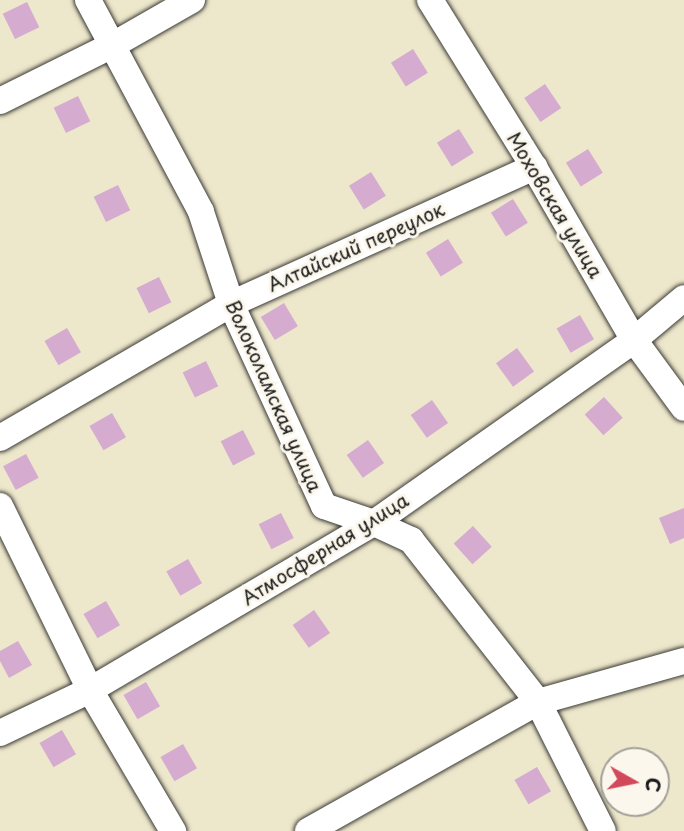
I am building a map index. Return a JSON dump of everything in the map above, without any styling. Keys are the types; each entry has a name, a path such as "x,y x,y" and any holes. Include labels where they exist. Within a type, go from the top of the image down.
{"street":[{"name":"Волоколамская улица","path":"88,0 201,212 231,304 324,506 374,523 411,540 538,702 603,831"},
{"path":"0,101 113,45 192,0"},
{"name":"Моховская улица","path":"430,0 534,167 634,340 684,408"},
{"name":"Алтайский переулок","path":"0,438 231,304 534,167"},
{"name":"Атмосферная улица","path":"0,733 90,690 374,523 634,340 684,298"},
{"path":"0,506 90,690 173,831"},
{"path":"309,831 538,702 684,661"}],"building":[{"path":"27,2 39,27 15,39 3,14"},
{"path":"413,49 428,73 406,87 391,63"},
{"path":"545,84 561,108 540,122 524,98"},
{"path":"78,96 90,121 66,133 54,108"},
{"path":"459,129 474,153 452,167 437,143"},
{"path":"588,149 603,173 581,187 566,163"},
{"path":"371,172 386,196 364,210 349,186"},
{"path":"118,185 130,210 106,222 94,197"},
{"path":"513,199 528,223 506,237 491,213"},
{"path":"448,239 463,263 441,277 426,253"},
{"path":"159,277 171,302 149,313 137,288"},
{"path":"284,303 298,326 275,340 261,317"},
{"path":"580,315 594,339 571,353 557,328"},
{"path":"67,328 81,352 58,365 44,341"},
{"path":"517,348 534,371 513,387 496,363"},
{"path":"206,361 218,386 195,398 183,372"},
{"path":"604,397 623,418 603,435 585,414"},
{"path":"432,400 448,423 427,438 411,415"},
{"path":"112,413 126,437 103,450 89,426"},
{"path":"243,430 255,454 233,465 221,441"},
{"path":"368,440 384,463 363,478 347,455"},
{"path":"26,454 39,478 16,490 3,466"},
{"path":"684,508 684,538 670,544 659,518"},
{"path":"281,513 294,538 271,549 259,524"},
{"path":"473,526 492,547 472,564 454,543"},
{"path":"188,559 202,583 180,596 166,572"},
{"path":"106,601 120,625 97,638 83,614"},
{"path":"314,610 330,633 309,648 293,625"},
{"path":"18,641 32,665 9,678 0,661 0,651"},
{"path":"146,682 160,706 137,719 123,695"},
{"path":"62,730 76,754 53,767 39,743"},
{"path":"183,744 197,768 174,781 160,757"},
{"path":"537,767 551,791 528,804 514,780"}]}
